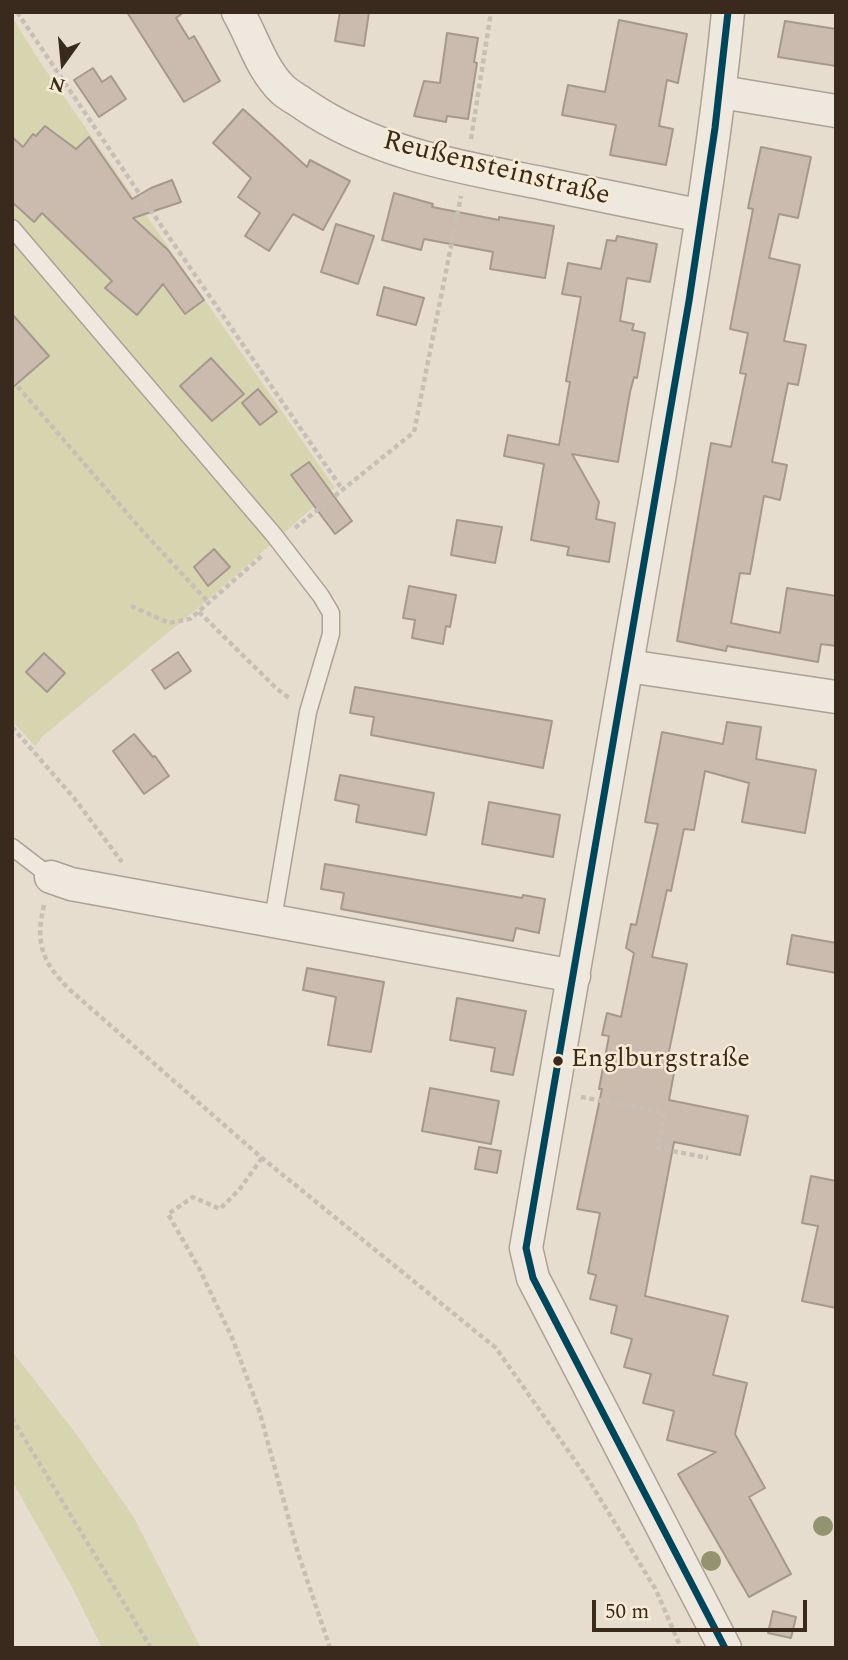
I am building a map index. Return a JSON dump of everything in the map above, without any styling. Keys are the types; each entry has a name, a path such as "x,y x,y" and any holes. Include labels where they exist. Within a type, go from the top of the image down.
{"street":[{"path":"725,1648 533,1278 526,1248 628,666 702,216 720,92 728,12"},
{"name":"Reußensteinstraße","path":"250,20 262,63 283,90 316,112 364,137 407,153 467,169 702,216"},
{"path":"720,92 836,111"},
{"path":"628,666 836,697"},
{"path":"51,877 71,884 574,976"}],"lane":[{"path":"12,228 279,541 321,596 331,614 331,634 308,712 273,919"},
{"path":"12,847 51,877"}],"path":[{"path":"18,12 342,489"},
{"path":"131,606 169,623 190,619 279,541 414,432 467,169 491,12"},
{"path":"12,380 138,526 209,603"},
{"path":"199,612 277,689 308,712"},
{"path":"12,727 74,798 149,898"},
{"path":"51,877 39,925 42,952 52,972 262,1158 496,1348 595,1490 656,1590 681,1648"},
{"path":"553,1093 664,1112 658,1148 708,1157"},
{"path":"262,1158 239,1191 220,1209 193,1197 168,1214 200,1270 238,1351 259,1410 298,1553 330,1648"},
{"path":"12,1418 151,1648"}],"shaded area":[{"path":"12,17 40,62 335,488 210,598 43,736 35,746 12,721"},
{"path":"12,1351 77,1435 134,1518 201,1648 102,1648 72,1587 12,1481"}],"building":[{"path":"127,12 184,12 176,18 189,39 194,36 220,81 184,102"},
{"path":"340,12 369,12 364,46 335,41"},
{"path":"619,20 687,34 678,83 667,80 659,126 673,129 666,165 610,155 616,125 562,115 568,85 605,92"},
{"path":"785,21 836,29 836,66 778,57"},
{"path":"447,33 478,38 468,119 447,116 446,122 414,116 424,81 440,83"},
{"path":"93,68 102,82 111,76 126,99 99,117 74,80"},
{"path":"243,109 307,167 310,160 350,181 323,230 293,214 269,251 245,236 260,213 238,197 251,178 213,143"},
{"path":"45,126 76,149 89,137 132,199 172,180 181,202 133,218 168,250 204,300 185,314 163,284 137,315 105,288 112,281 42,213 34,222 12,202 12,137 23,147 33,134 36,136"},
{"path":"761,147 811,157 798,218 779,214 769,258 800,265 784,341 806,345 798,385 788,383 772,462 787,465 780,500 764,496 750,574 740,573 731,623 780,633 787,588 836,596 836,646 821,644 818,662 727,646 726,651 677,641 711,443 731,447 746,374 740,373 748,333 730,329 753,209 748,208"},
{"path":"394,193 433,204 432,207 499,220 499,217 554,226 545,278 490,269 493,252 424,239 421,250 382,240"},
{"path":"336,224 374,236 358,284 321,272"},
{"path":"617,236 657,244 650,282 627,278 620,321 634,324 632,330 645,333 637,378 634,377 630,392 618,462 572,454 599,502 596,519 615,523 609,562 567,555 569,547 531,540 544,464 504,456 508,435 559,445 570,382 566,381 581,297 562,294 568,263 601,269 607,240 616,241"},
{"path":"384,287 424,298 416,325 377,315"},
{"path":"12,314 49,356 12,388"},
{"path":"211,358 244,394 212,421 180,386"},
{"path":"258,389 277,412 260,425 242,403"},
{"path":"309,462 352,521 335,534 291,475"},
{"path":"457,520 502,527 495,563 451,555"},
{"path":"214,549 230,567 208,586 194,567"},
{"path":"409,586 456,595 450,627 446,626 443,644 412,638 415,620 403,618"},
{"path":"178,652 191,671 165,689 152,670"},
{"path":"44,653 65,673 47,692 26,672"},
{"path":"355,687 552,721 543,768 371,735 374,717 350,713"},
{"path":"727,722 761,727 756,759 816,770 805,833 742,822 749,783 705,771 694,830 684,829 671,891 667,890 652,957 687,964 667,1061 676,1062 669,1100 748,1116 740,1155 674,1142 645,1296 728,1316 713,1375 747,1383 735,1434 765,1488 749,1497 791,1574 749,1597 678,1474 716,1452 667,1440 674,1411 643,1403 651,1374 624,1367 632,1339 611,1333 617,1306 590,1299 596,1275 588,1273 600,1213 577,1209 602,1089 599,1089 609,1036 602,1035 607,1013 621,1017 634,953 626,948 631,924 636,925 658,824 645,822 662,732 723,744"},
{"path":"134,734 169,776 144,794 113,751"},
{"path":"340,775 434,793 426,835 356,822 359,805 335,800"},
{"path":"489,802 560,815 553,857 482,844"},
{"path":"325,864 522,898 523,895 545,899 539,933 516,928 513,941 341,909 344,893 321,889"},
{"path":"792,935 836,943 836,973 787,964"},
{"path":"307,968 384,982 371,1052 328,1045 336,997 303,990"},
{"path":"457,998 526,1011 513,1075 491,1071 495,1048 450,1040"},
{"path":"430,1088 499,1101 491,1144 422,1131"},
{"path":"479,1147 501,1151 497,1173 475,1169"},
{"path":"811,1176 836,1181 836,1308 802,1301 818,1226 802,1223"},
{"path":"773,1611 796,1617 791,1638 768,1633"}],"transit line":[{"path":"725,1648 533,1278 526,1248 689,301 715,128 728,12"}],"place":[{"name":"Englburgstraße","path":"558,1061"}]}
